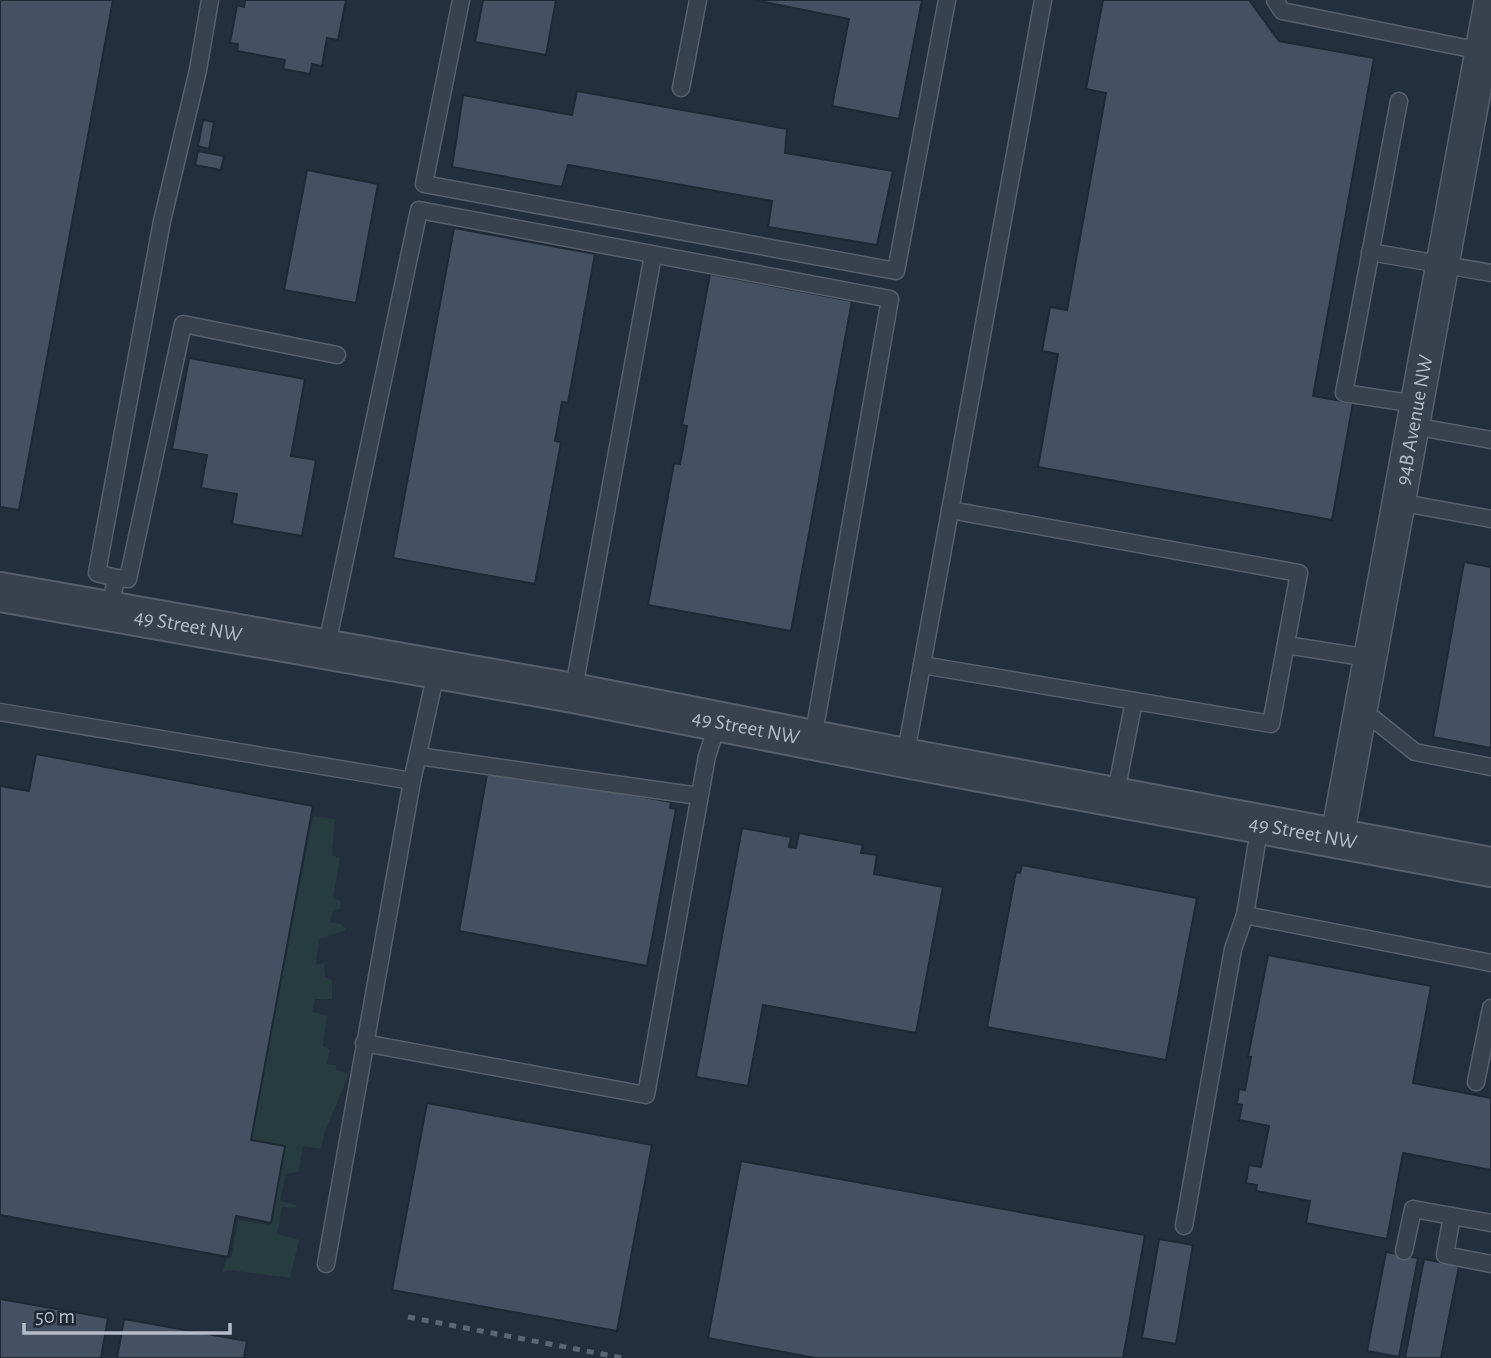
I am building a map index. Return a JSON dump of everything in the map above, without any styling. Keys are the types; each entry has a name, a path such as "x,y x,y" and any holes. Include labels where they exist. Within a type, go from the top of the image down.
{"street":[{"name":"94B Avenue NW","path":"1337,838 1491,0"},
{"name":"49 Street NW","path":"0,592 113,594 326,649 719,720 905,758 1491,867"}],"lane":[{"path":"210,0 198,70 162,221 97,573 113,594 128,579 183,324 337,355"},
{"path":"461,0 424,184 896,271 947,0"},
{"path":"681,88 698,0"},
{"path":"905,758 1043,0"},
{"path":"1275,0 1282,11 1481,51"},
{"path":"1399,101 1344,393 1491,440"},
{"path":"326,649 419,210 890,299 813,739"},
{"path":"1370,252 1491,273"},
{"path":"572,693 653,255"},
{"path":"1398,502 1491,519"},
{"path":"922,665 1271,724 1286,645 1299,573 950,510"},
{"path":"1286,645 1369,658"},
{"path":"326,1264 412,781 437,668"},
{"path":"1115,797 1134,701"},
{"path":"1360,708 1415,752 1491,767"},
{"path":"0,712 412,781"},
{"path":"364,1044 646,1095 706,756 719,720"},
{"path":"418,757 699,796"},
{"path":"1184,1226 1233,949 1245,915 1260,824"},
{"path":"1245,915 1491,964"},
{"path":"1476,1082 1491,1008"},
{"path":"1404,1251 1413,1209 1491,1223"},
{"path":"1452,1216 1444,1255 1491,1264"}],"green space":[{"path":"313,816 335,819 332,855 340,858 333,898 341,901 340,909 333,910 330,922 341,924 347,930 319,939 316,965 324,963 325,977 332,980 332,999 315,999 312,1012 327,1016 323,1046 330,1050 327,1064 336,1065 336,1070 347,1073 347,1079 325,1131 321,1149 303,1146 299,1171 286,1174 280,1201 296,1205 296,1208 282,1207 277,1234 299,1240 290,1278 229,1270 222,1273 227,1259 231,1258 238,1220 270,1225 285,1147 251,1140"}],"building":[{"path":"0,0 113,0 19,510 0,507"},
{"path":"245,0 346,0 338,40 327,38 322,66 312,64 310,74 283,69 285,60 237,51 238,44 230,43 237,5 244,7"},
{"path":"483,0 556,0 546,55 475,42"},
{"path":"754,0 922,0 899,119 832,106 849,19"},
{"path":"1103,0 1249,0 1279,41 1374,58 1313,396 1353,403 1332,520 1038,467 1058,354 1042,351 1050,307 1067,310 1106,93 1086,89"},
{"path":"577,91 787,129 785,153 893,171 877,245 768,227 772,201 568,165 562,187 452,167 463,95 572,115"},
{"path":"203,120 214,122 209,149 198,146"},
{"path":"198,151 224,156 221,170 195,165"},
{"path":"307,170 378,184 356,303 284,290"},
{"path":"454,228 595,254 568,403 562,402 555,441 561,442 535,584 393,558"},
{"path":"710,274 852,301 791,631 648,605 674,463 680,464 687,426 682,425"},
{"path":"189,358 305,379 291,456 316,460 302,536 232,524 237,494 201,488 207,455 172,449"},
{"path":"1464,562 1491,567 1491,748 1433,737"},
{"path":"36,754 313,806 251,1140 285,1146 271,1223 236,1216 228,1257 0,1215 0,786 29,791"},
{"path":"493,769 671,802 670,808 676,809 647,966 459,931 487,774 492,775"},
{"path":"742,828 791,837 789,847 796,848 799,833 863,845 861,853 877,855 874,874 943,887 916,1033 763,1005 748,1086 696,1077"},
{"path":"1022,865 1197,898 1166,1060 987,1027 1016,872 1020,873"},
{"path":"1268,955 1431,986 1413,1083 1491,1098 1491,1170 1403,1153 1387,1239 1306,1223 1310,1201 1256,1191 1257,1185 1246,1183 1249,1165 1261,1167 1269,1126 1239,1120 1242,1105 1237,1104 1239,1089 1245,1090 1251,1057 1248,1057"},
{"path":"427,1103 652,1145 617,1331 392,1290"},
{"path":"741,1161 1145,1235 1123,1358 815,1358 708,1338"},
{"path":"1159,1239 1193,1245 1176,1344 1142,1338"},
{"path":"1386,1252 1418,1258 1399,1357 1367,1351"},
{"path":"1424,1259 1459,1266 1441,1358 1405,1358"},
{"path":"0,1299 108,1318 101,1358 0,1358"},
{"path":"124,1319 247,1341 244,1358 117,1358"}],"railway":[{"path":"408,1317 623,1358"}]}
